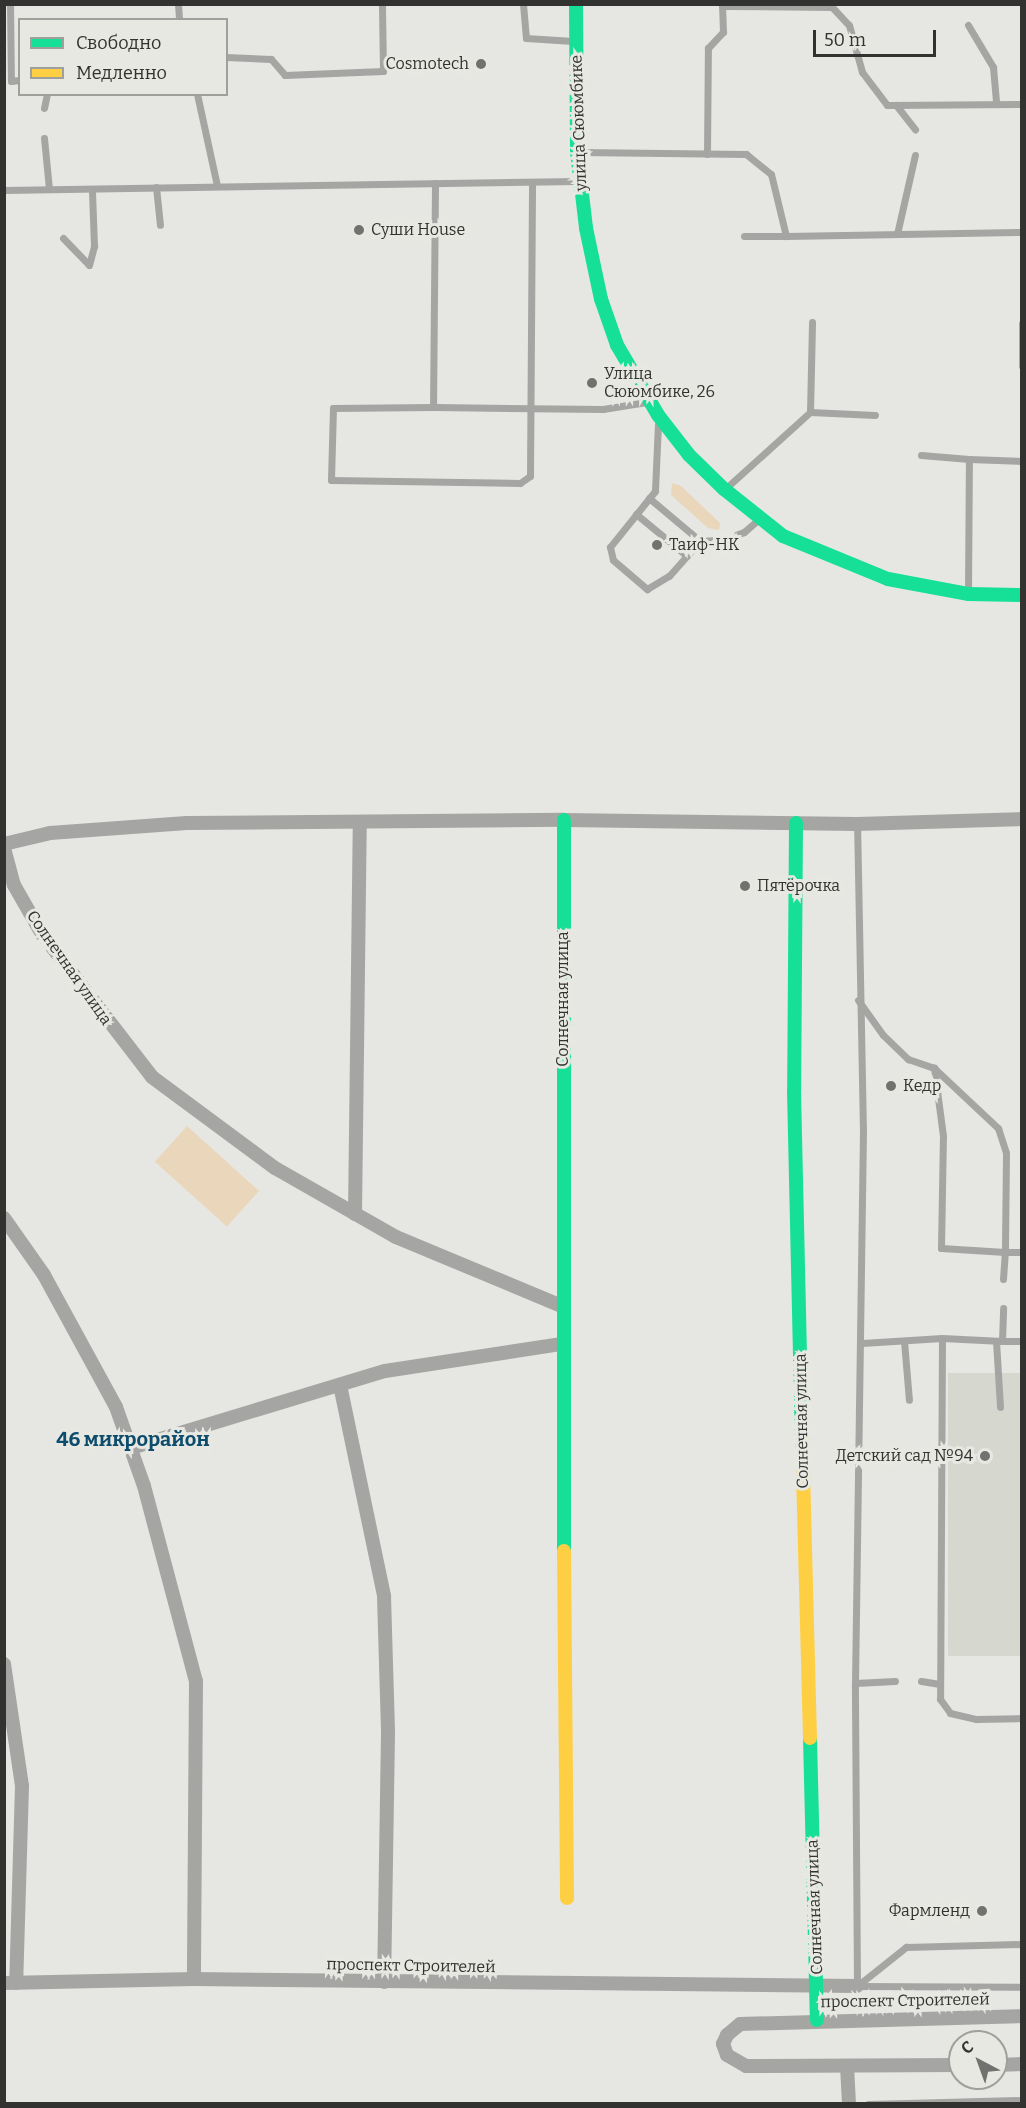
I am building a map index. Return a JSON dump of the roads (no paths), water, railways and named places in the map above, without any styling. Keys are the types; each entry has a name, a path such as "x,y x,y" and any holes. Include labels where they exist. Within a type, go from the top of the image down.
{"street":[{"name":"улица Сююмбике","path":"576,4 578,181 601,299 616,345 658,416 689,454 724,489 783,536 848,565 888,579 968,594 1022,595"},
{"name":"Солнечная улица","path":"562,1306 396,1237 275,1168 152,1077 42,934 14,885 4,846 50,833 115,826 564,820 857,824 1022,819"},
{"name":"Солнечная улица","path":"564,820 562,1344 567,1898"},
{"path":"355,1214 360,823"},
{"name":"Солнечная улица","path":"796,823 794,1091 817,2020"},
{"path":"4,1218 44,1275 116,1407 131,1449 196,1681 194,1979"},
{"path":"131,1449 386,1371 562,1344"},
{"path":"340,1384 384,1596 388,1733 384,1982"},
{"path":"4,1664 22,1786 10,1983"},
{"name":"проспект Строителей","path":"10,1983 194,1979 857,1986"},
{"name":"проспект Строителей","path":"948,2065 746,2066 728,2055 723,2044 727,2035 740,2024 817,2020 1022,2016"},
{"path":"847,2066 849,2103"}],"lane":[{"path":"10,4 11,81 18,80"},
{"path":"228,57 271,59 285,75 383,71 382,4"},
{"path":"523,4 526,38 576,41"},
{"path":"707,154 708,48 723,32 722,5 832,7 849,25 862,72 887,105 1022,104"},
{"path":"968,25 993,67 996,104"},
{"path":"44,108 47,96"},
{"path":"197,96 217,186"},
{"path":"896,105 915,129"},
{"path":"44,138 49,189"},
{"path":"577,152 746,154 771,174 786,236"},
{"path":"897,234 915,155"},
{"path":"4,190 92,191 156,187 578,181"},
{"path":"532,182 532,408 532,472 520,483 331,480 333,408 433,407 532,408 603,408 649,401"},
{"path":"433,407 435,183"},
{"path":"156,187 160,225"},
{"path":"63,238 89,265 94,246 92,191"},
{"path":"744,236 1022,231"},
{"path":"810,412 812,322"},
{"path":"1022,323 1022,366"},
{"path":"724,489 810,412 875,415"},
{"path":"658,416 655,491 610,547 614,560 626,573 647,589 669,576 700,541"},
{"path":"921,455 1022,460"},
{"path":"968,594 969,459"},
{"path":"649,498 700,541 722,540 744,532 759,519"},
{"path":"636,514 687,556"},
{"path":"857,824 858,1000 863,1132 862,1343 855,1683 857,1986"},
{"path":"858,1000 883,1035 908,1059 934,1068 998,1128 1006,1153 1003,1279"},
{"path":"934,1068 943,1136 941,1248 1022,1252"},
{"path":"1000,1407 999,1341 1003,1308"},
{"path":"862,1343 942,1338 1022,1341"},
{"path":"942,1338 940,1699 950,1713 976,1719 1022,1718"},
{"path":"904,1341 909,1400"},
{"path":"921,1681 940,1684"},
{"path":"855,1683 895,1682"},
{"path":"857,1986 906,1947 1022,1944"},
{"path":"857,1986 1022,1987"},
{"path":"868,2103 1022,2100"}],"place":[{"name":"Cosmotech","path":"481,64"},
{"name":"Суши House","path":"359,230"},
{"name":"Улица Сююмбике, 26","path":"592,383"},
{"name":"Таиф-НК","path":"657,545"},
{"name":"Пятёрочка","path":"745,886"},
{"name":"Кедр","path":"891,1086"},
{"name":"Детский сад №94","path":"985,1456"},
{"name":"Фармленд","path":"982,1911"}],"district":[{"name":"46 микрорайон","path":"133,1439"}]}
